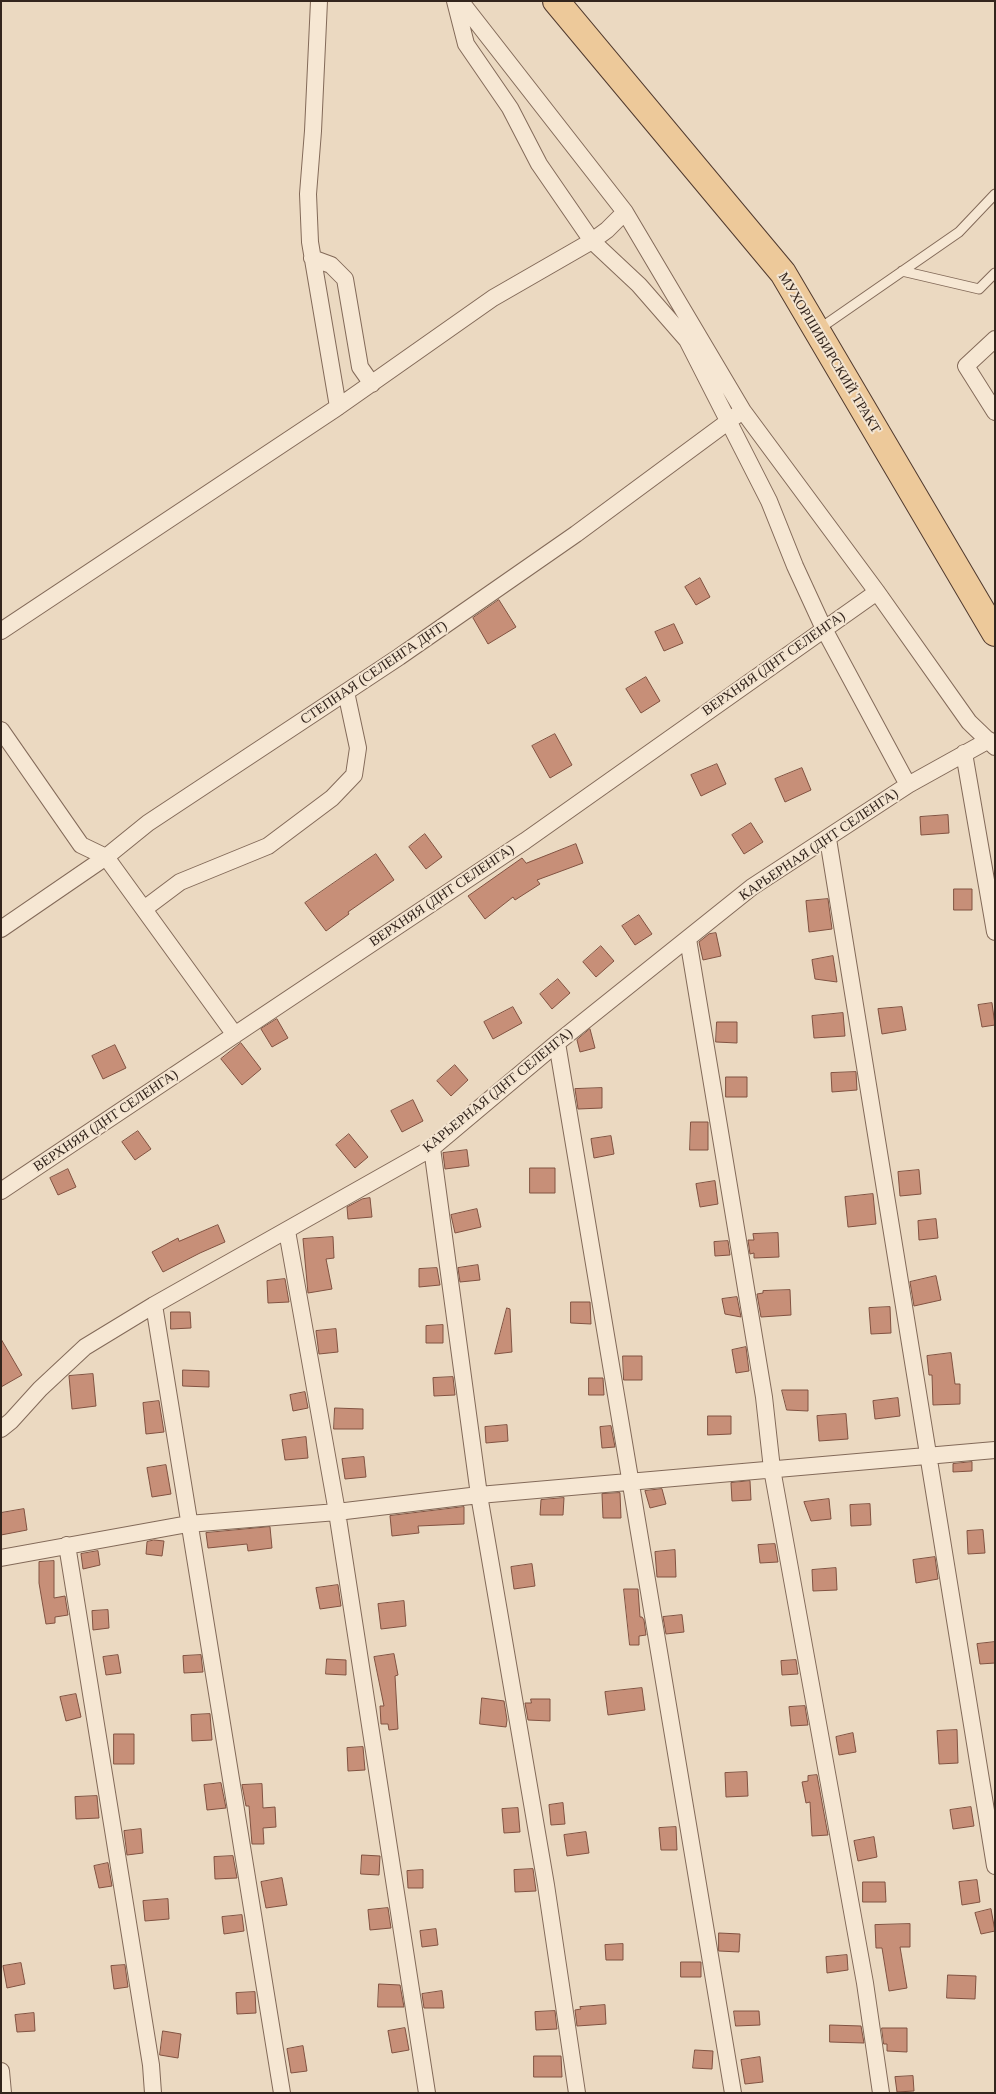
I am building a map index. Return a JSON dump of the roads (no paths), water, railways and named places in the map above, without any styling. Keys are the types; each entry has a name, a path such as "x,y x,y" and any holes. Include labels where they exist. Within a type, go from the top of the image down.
{"main road":[{"name":"МУХОРШИБИРСКИЙ ТРАКТ","path":"556,1 783,273 995,633"}],"street":[{"path":"319,1 308,194 312,258 338,407"},
{"path":"456,1 465,7 625,212 743,410 877,592 969,722 992,744"},
{"path":"456,1 466,44 510,108 539,164 592,240 639,285 687,340 769,501 795,566 824,629 908,785"},
{"path":"1,631 372,384 493,298 607,230 625,212"},
{"path":"312,258 331,265 345,279 360,367 372,384"},
{"path":"995,339 966,366 995,412"},
{"name":"СТЕПНАЯ (СЕЛЕНГА ДНТ)","path":"1,929 106,857 148,823 346,692 576,534 743,410"},
{"name":"ВЕРХНЯЯ (ДНТ СЕЛЕНГА)","path":"1,1191 525,841 877,592"},
{"path":"144,909 180,882 268,846 337,792 354,775 358,748 346,692"},
{"path":"1,730 82,844 106,857 235,1035"},
{"name":"КАРЬЕРНАЯ (ДНТ СЕЛЕНГА)","path":"1,1428 11,1422 40,1388 85,1347 154,1305 432,1148 557,1043 752,887 908,785 964,753 992,744"},
{"path":"964,753 995,932"},
{"path":"828,839 995,1866"},
{"path":"688,939 764,1398 772,1469 865,1983 881,2093"},
{"path":"557,1043 733,2093"},
{"path":"432,1148 479,1495 546,1885 577,2093"},
{"path":"287,1231 337,1512 427,2093"},
{"path":"154,1305 188,1524 282,2093"},
{"path":"1,1558 188,1524 337,1512 479,1495 995,1450"},
{"path":"67,1545 151,2065 153,2093"},
{"path":"1,2071 3,2093"}],"lane":[{"path":"816,330 958,232 995,194"},
{"path":"902,271 979,289 995,273"}]}
